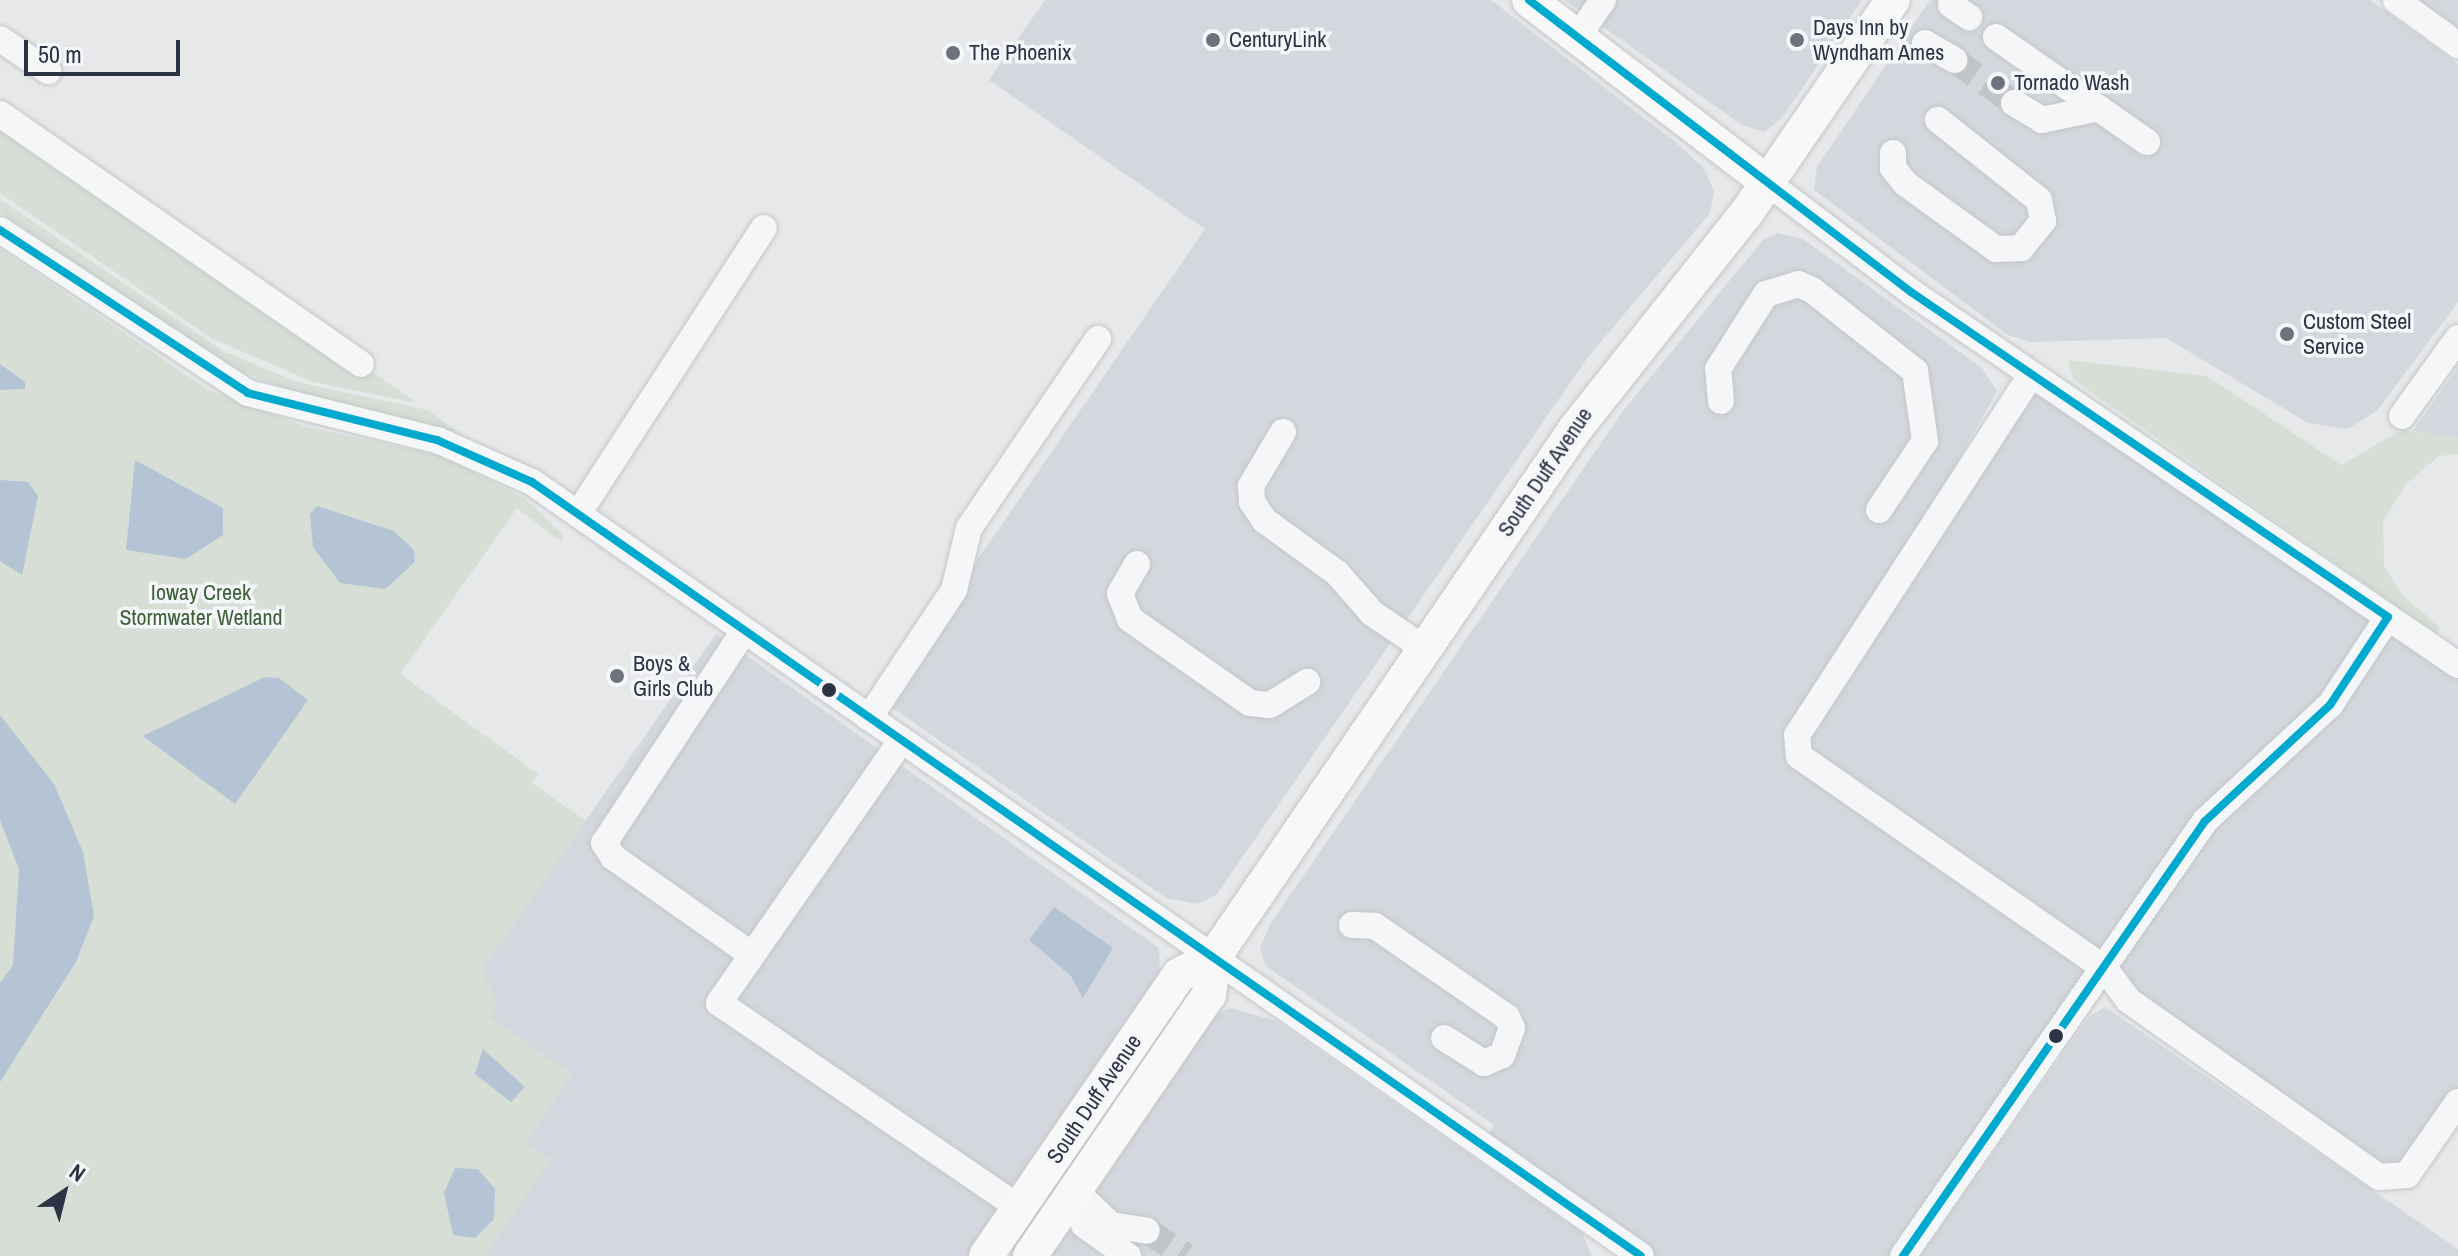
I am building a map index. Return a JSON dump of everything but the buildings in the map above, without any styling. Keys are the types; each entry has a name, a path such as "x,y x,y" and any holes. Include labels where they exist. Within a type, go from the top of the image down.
{"main road":[{"path":"1529,0 1579,35 1768,183"},
{"name":"South Duff Avenue","path":"1030,1256 1209,995 1214,957 1602,389 1768,183 1893,0"},
{"name":"South Duff Avenue","path":"986,1256 1179,975 1214,957"}],"street":[{"path":"1579,35 1603,0"},
{"path":"2396,0 2457,44"},
{"path":"1996,37 2147,142"},
{"path":"0,39 48,71"},
{"path":"1925,43 1954,60"},
{"path":"2014,103 2042,120 2099,108"},
{"path":"0,114 361,364"},
{"path":"1893,153 1893,168 1906,184 1996,249 2021,248 2043,221 2039,200 1938,120"},
{"path":"1768,183 2031,375 2458,665"},
{"path":"578,514 764,228"},
{"path":"0,230 248,393 475,453 578,514 1214,957 1626,1252"},
{"path":"1721,401 1718,369 1766,294 1798,284 1812,290 1915,371 1925,441 1879,510"},
{"path":"2402,416 2458,338"},
{"path":"869,718 954,590 969,528 1098,339"},
{"path":"2031,375 1794,746 1823,774 2105,969 2128,1000 2379,1177 2407,1175 2458,1102"},
{"path":"1283,432 1251,486 1252,502 1264,520 1337,573 1372,613 1425,649"},
{"path":"1137,564 1120,594 1130,619 1250,703 1270,705 1307,682"},
{"path":"1903,1256 2205,821 2330,705 2388,617"},
{"path":"744,631 604,843 613,857 752,955"},
{"path":"901,741 719,1003 1020,1208"},
{"path":"1352,925 1375,926 1507,1017 1512,1028 1502,1055 1484,1063 1444,1038"},
{"path":"1066,1204 1111,1225 1147,1231"},
{"path":"1066,1204 1085,1226 1128,1256"}],"shaded area":[{"path":"1045,0 1491,0 1674,141 1703,167 1714,191 1710,213 1588,357 1217,894 1198,904 1166,898 881,700 1205,229 989,80"},
{"path":"1565,0 1862,0 1782,118 1764,132 1742,125"},
{"path":"1930,0 2370,0 2458,64 2458,302 2377,411 2347,429 2308,423 2166,338 2030,342 2008,335 1814,190 1817,167"},
{"path":"2419,0 2458,0 2458,28"},
{"path":"1777,233 1803,239 1982,368 1997,391 1897,569 1786,728 1796,735 2031,375 2458,665 2458,1102 2392,1182 2111,975 1903,1256 1615,1256 1623,1244 1483,1145 1494,1125 1266,966 1260,948 1271,923 1623,411 1762,241"},
{"path":"2458,367 2458,438 2413,431"},
{"path":"716,634 1159,948 1160,981 971,1256 484,1256 550,1160 525,1142 571,1074 491,1019 482,969"},
{"path":"2105,1007 2458,1249 2458,1256 1920,1256 2089,1017"},
{"path":"1231,1008 1276,1021 1582,1233 1592,1256 1043,1256 1211,1016"}],"green space":[{"path":"0,132 355,377 374,373 417,403 313,382 211,338 0,193"},
{"path":"0,199 223,351 297,382 427,410 460,433 297,394 232,368 0,212"},
{"name":"Ioway Creek Stormwater Wetland","path":"0,249 208,390 303,426 441,456 524,498 563,535 562,542 517,508 400,674 538,774 532,783 586,821 482,969 496,1003 491,1019 572,1074 525,1142 550,1160 484,1256 0,1256"},
{"path":"2068,360 2207,376 2341,465 2402,430 2458,438 2458,454 2439,456 2407,483 2383,521 2384,566 2402,595 2440,627 2437,634 2074,380"}],"water":[{"path":"0,364 25,382 25,389 0,390"},
{"path":"135,460 223,508 223,535 186,559 126,550"},
{"path":"0,480 28,482 38,496 22,575 0,561"},
{"path":"317,506 394,531 414,550 415,562 385,589 340,583 313,547 310,514"},
{"path":"265,677 279,678 308,700 235,804 143,736"},
{"path":"0,715 54,784 83,852 94,916 76,962 0,1082 0,983 13,965 19,869 0,820"},
{"path":"1054,907 1113,948 1083,998 1071,976 1029,940"},
{"path":"483,1049 525,1087 511,1102 475,1074"},
{"path":"455,1168 478,1169 495,1189 494,1219 475,1238 453,1235 444,1193"}],"tunnel":[{"path":"1954,60 2014,103"},
{"path":"1147,1231 1186,1256"}],"transit line":[{"path":"1529,0 1911,292 2388,617 2330,705 2205,821 1903,1256"},
{"path":"0,230 248,393 437,440 532,482 1641,1256"}],"place":[{"name":"CenturyLink","path":"1213,40"},
{"name":"Days Inn by Wyndham Ames","path":"1797,40"},
{"name":"The Phoenix","path":"953,53"},
{"name":"Tornado Wash","path":"1998,83"},
{"name":"Custom Steel Service","path":"2287,334"},
{"name":"Boys & Girls Club","path":"617,676"}]}
